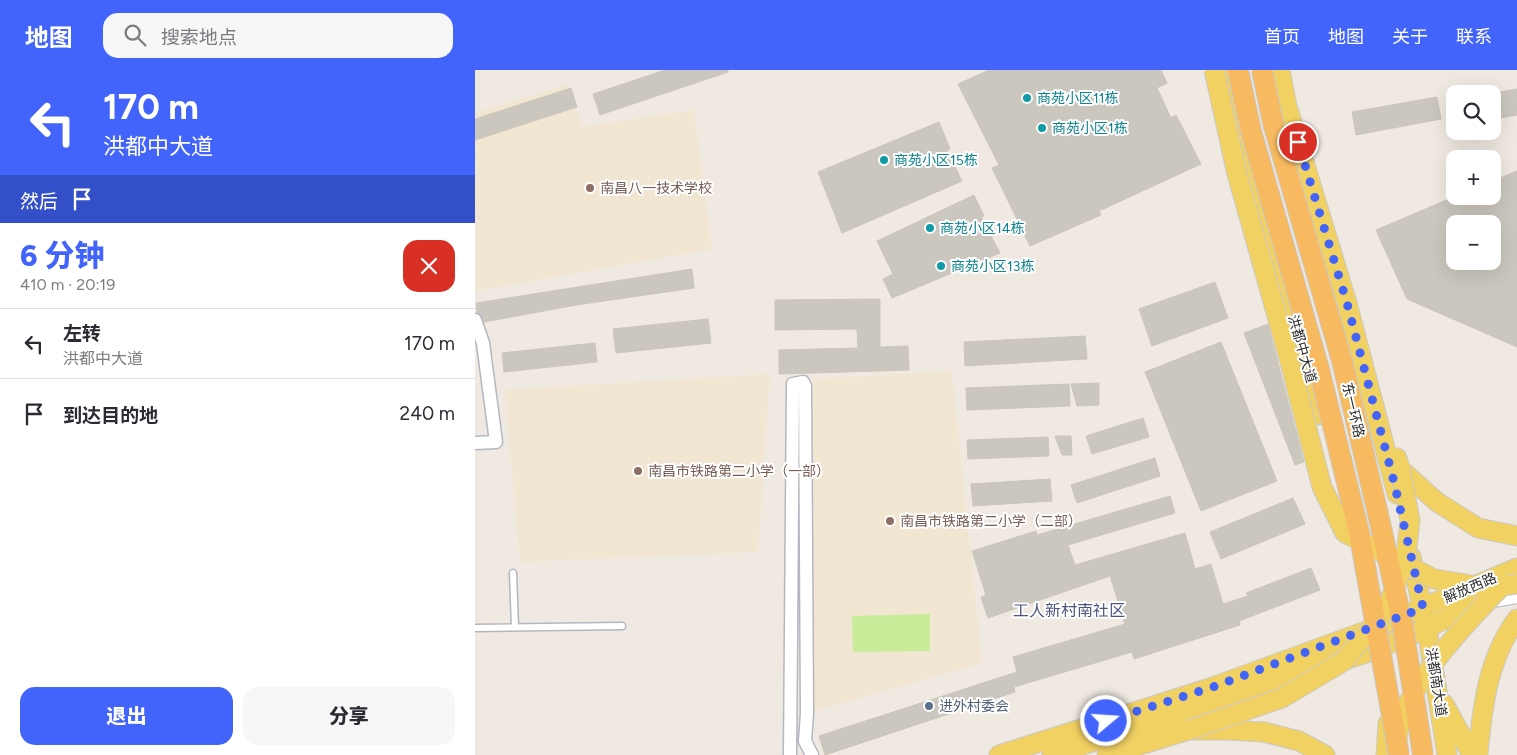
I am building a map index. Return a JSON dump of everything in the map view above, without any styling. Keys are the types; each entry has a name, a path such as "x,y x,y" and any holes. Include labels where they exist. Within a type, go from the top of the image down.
{"highway":[{"name":"东一环路","path":"1238,70 1251,131 1319,369 1359,532 1396,755"},
{"name":"东一环路","path":"1261,70 1273,123 1341,361 1381,527 1403,627 1423,755"}],"main road":[{"path":"1214,70 1237,174 1290,362 1322,487 1345,533 1434,579 1489,588 1517,584"},
{"name":"洪都中大道","path":"1224,70 1259,202 1332,452 1353,536 1369,630"},
{"path":"1280,70 1287,106 1349,312 1394,482 1423,608"},
{"path":"1107,755 1189,730 1282,698 1344,660 1387,608 1406,557 1410,520 1400,469 1291,93 1287,70"},
{"path":"1400,469 1437,502 1478,528 1517,536"},
{"path":"1483,591 1517,558"},
{"name":"解放西路","path":"1052,755 1373,651 1427,628 1517,568"},
{"path":"1396,755 1397,733 1409,698 1474,615 1517,574"},
{"name":"解放西路","path":"999,755 1213,687 1369,630 1423,608 1483,591 1517,584"},
{"path":"1483,591 1517,594"},
{"name":"洪都南大道","path":"1423,608 1447,755"},
{"path":"1477,755 1481,713 1495,657 1517,619"},
{"path":"1369,630 1396,755"},
{"path":"1437,691 1472,755"},
{"path":"1386,755 1388,723"},
{"path":"1189,730 1264,732 1299,741 1325,755"}],"street":[{"path":"475,320 483,343 496,442 475,443"},
{"path":"790,755 793,384 803,382 805,386 807,713 805,742 812,755"}],"lane":[{"path":"513,573 515,627"},
{"path":"475,628 622,626"}],"shaded area":[{"name":"南昌八一技术学校","path":"570,84 581,127 694,110 712,249 476,291 475,113"},
{"name":"南昌市铁路第二小学（二部）","path":"952,371 982,663 814,711 813,379"},
{"name":"南昌市铁路第二小学（一部）","path":"770,374 758,552 520,562 505,390"}],"green space":[{"path":"930,614 930,651 853,652 852,616"}],"building":[{"path":"665,70 728,70 728,72 600,115 593,94"},
{"path":"989,70 1161,70 1167,83 1157,88 1171,118 1176,115 1201,164 1099,211 1101,215 1030,246 992,168 999,165 958,84"},
{"path":"571,88 577,107 475,140 475,119"},
{"path":"1517,89 1517,115 1501,118 1501,92"},
{"path":"1437,97 1441,119 1356,135 1352,112"},
{"path":"939,122 950,149 947,150 962,181 842,233 818,172"},
{"path":"1517,171 1517,347 1407,299 1376,230 1446,200 1446,205 1501,205 1501,178"},
{"path":"974,195 984,216 981,217 1000,253 892,298 883,279 893,274 877,241"},
{"path":"692,269 694,288 576,305 484,322 477,312 476,303"},
{"path":"1215,282 1228,318 1152,346 1139,309"},
{"path":"880,299 880,347 908,346 909,370 779,374 779,350 858,348 857,329 775,330 775,300"},
{"path":"708,319 711,343 616,353 613,329"},
{"path":"1268,324 1304,462 1295,465 1244,333"},
{"path":"1085,336 1087,359 965,366 964,342"},
{"path":"1221,342 1277,481 1201,511 1145,372"},
{"path":"595,343 597,362 504,372 502,353"},
{"path":"1099,383 1099,405 1077,406 1071,384"},
{"path":"1069,384 1070,406 967,410 966,388"},
{"path":"1143,418 1149,437 1092,454 1086,436"},
{"path":"1055,436 1071,436 1072,455 1062,455"},
{"path":"1048,437 1049,456 968,459 967,440"},
{"path":"1155,458 1160,476 1077,503 1071,485"},
{"path":"1050,479 1052,501 973,506 971,484"},
{"path":"1170,496 1175,513 1068,545 1075,565 1185,533 1195,569 1211,564 1223,604 1248,596 1246,593 1311,568 1320,590 1239,621 1240,625 1134,659 1132,652 1014,687 1015,692 825,755 819,736 1017,672 1013,657 1125,624 1110,576 988,618 981,597 986,595 972,551 1036,531 1037,535"},
{"path":"1293,498 1305,524 1221,559 1210,532"}],"place":[{"name":"商苑小区11栋","path":"1027,98"},
{"name":"商苑小区1栋","path":"1042,128"},
{"name":"商苑小区15栋","path":"884,160"},
{"name":"南昌八一技术学校","path":"590,188"},
{"name":"商苑小区14栋","path":"930,228"},
{"name":"商苑小区13栋","path":"941,266"},
{"name":"南昌市铁路第二小学（一部）","path":"638,471"},
{"name":"南昌市铁路第二小学（二部）","path":"890,521"},
{"name":"进外村委会","path":"929,706"}],"district":[{"name":"工人新村南社区","path":"1069,610"}],"route":[{"path":"1106,721 1213,687 1369,630 1423,608 1394,482 1347,303 1298,142"}]}
